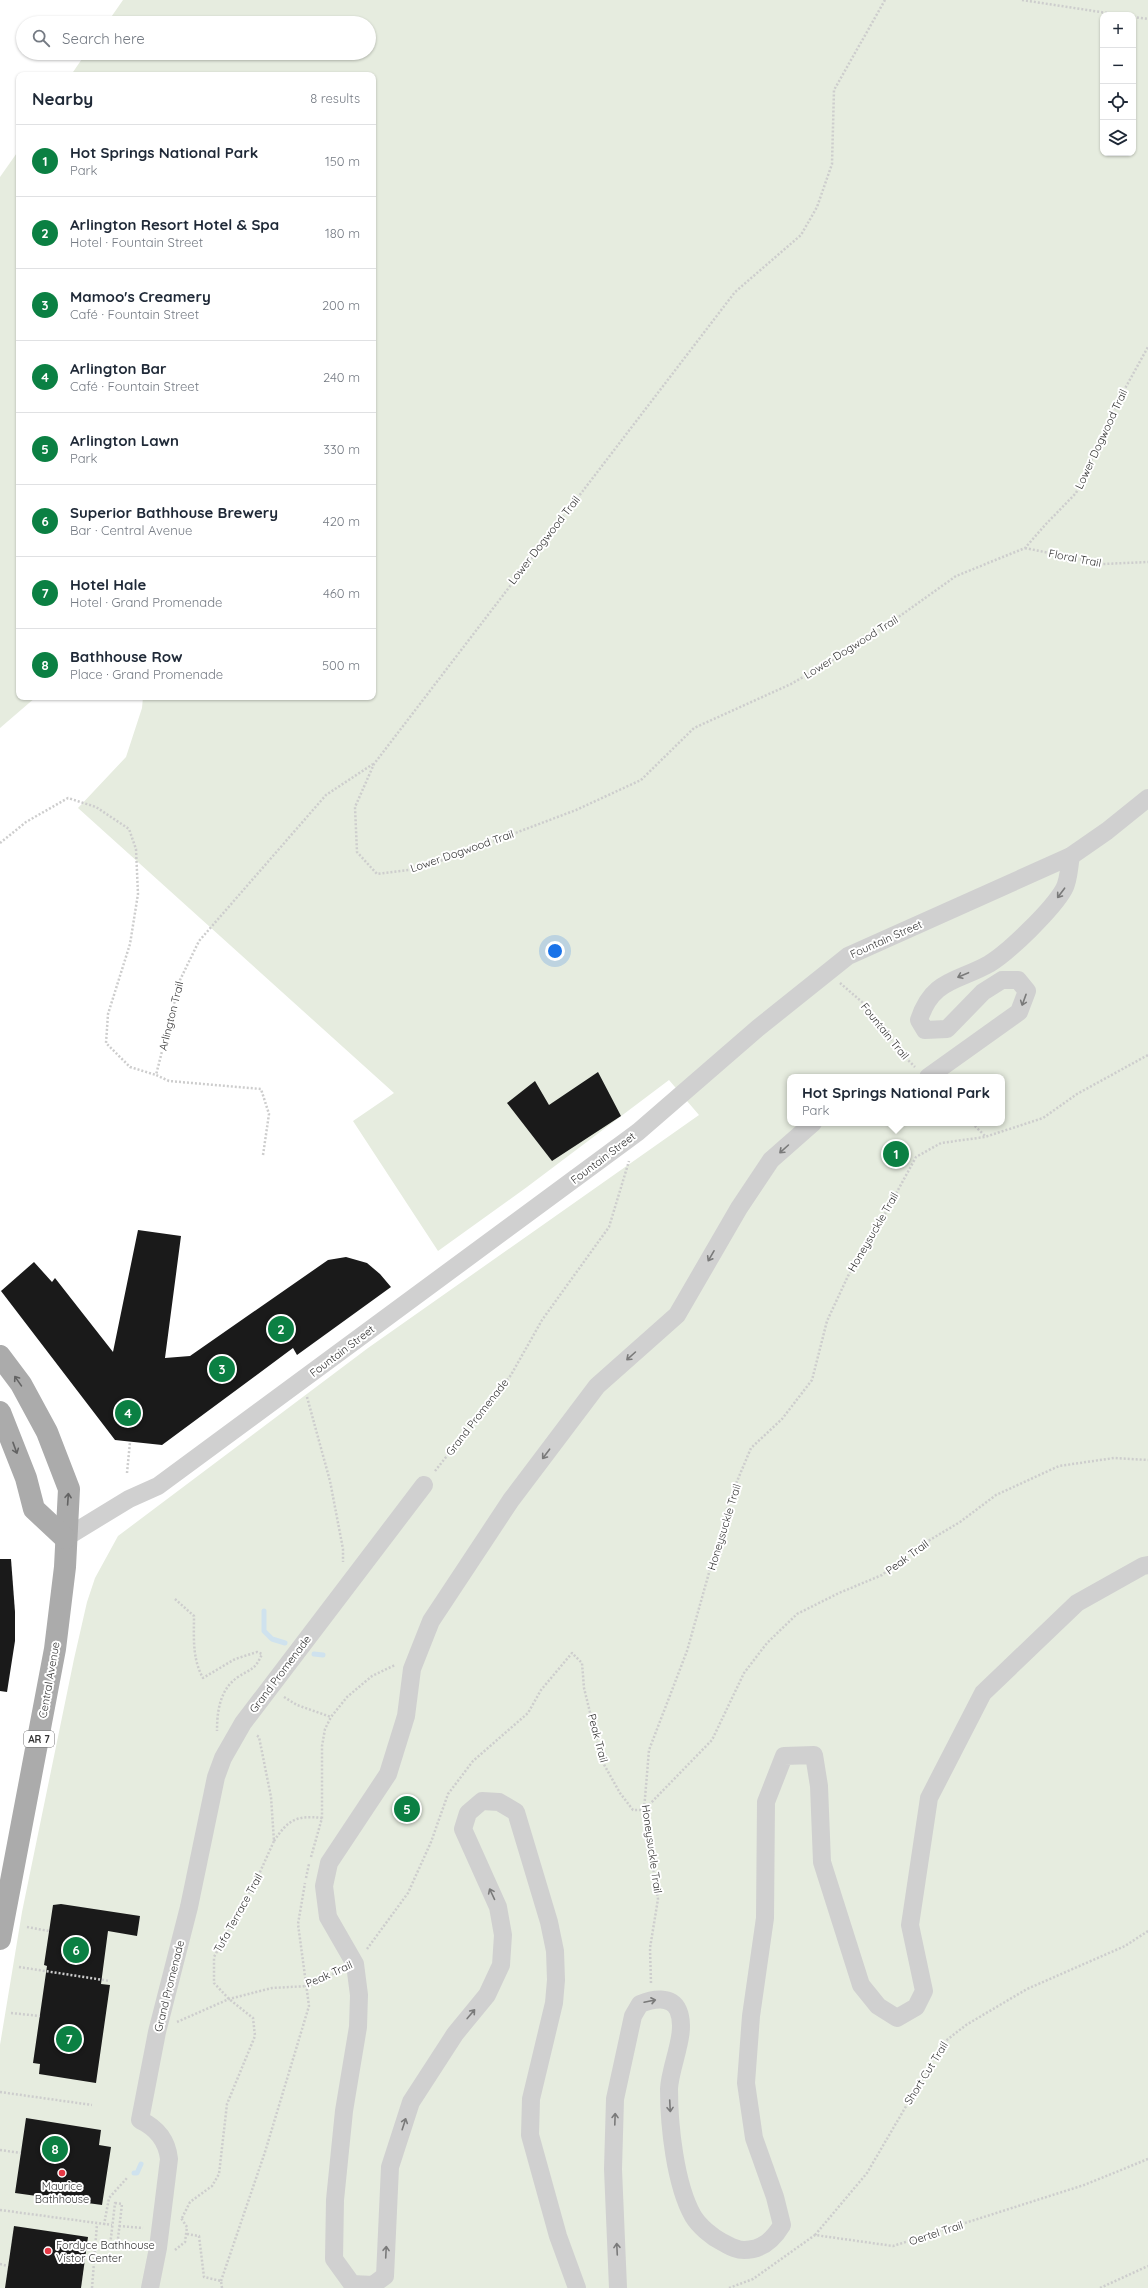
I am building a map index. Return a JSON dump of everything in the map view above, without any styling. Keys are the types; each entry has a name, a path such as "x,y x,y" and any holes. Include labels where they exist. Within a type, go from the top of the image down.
{"main road":[{"name":"Central Avenue","path":"0,1356 21,1384 47,1432 69,1489 65,1538 65,1567 55,1649 0,1939"},
{"path":"0,1412 26,1478 34,1509 65,1538"}],"street":[{"name":"Fountain Street","path":"65,1538 129,1499 158,1486 638,1132 826,972 848,956 1071,856 1107,831 1147,799"},
{"path":"924,1074 1019,1012 1027,991 1018,980 1002,980 983,992 947,1029 925,1030 919,1020 924,1004 947,982 990,963 1038,922 1065,888 1071,856"},
{"path":"577,2288 555,2228 530,2135 531,2099 554,2003 556,1980 555,1951 547,1915 516,1812 499,1802 482,1801 468,1813 463,1829 498,1907 503,1935 500,1965 487,1995 455,2034 411,2102 390,2167 385,2276 373,2285 352,2284 334,2259 335,2200 344,2112 358,2027 360,1995 355,1964 328,1917 324,1886 329,1864 388,1774 406,1716 412,1669 431,1621 511,1500 597,1386 677,1315 739,1208 771,1160 810,1126"},
{"name":"Grand Promenade","path":"150,2288 157,2254 169,2159 168,2151 161,2136 156,2130 140,2120 157,2032 189,1907 211,1793 222,1758 243,1723 424,1485"},
{"path":"618,2288 613,2169 615,2099 633,2016 640,2004 652,1999 666,2000 677,2008 682,2023 669,2088 672,2139 682,2189 693,2217 713,2238 736,2250 753,2250 773,2240 782,2225 775,2197 754,2138 746,2082 751,2016 765,1918 766,1802 784,1756 814,1754 819,1786 822,1862 861,1985 878,2006 897,2018 916,2007 924,1991 910,1925 929,1798 983,1693 1077,1603 1148,1565"}],"path":[{"name":"Lower Dogwood Trail","path":"885,0 834,90 832,164 817,208 801,235 735,292 374,764 355,807 357,852 377,874 417,869 576,810 641,780 694,728 791,684 862,643 956,576 1025,548 1076,493 1122,394 1148,347"},
{"path":"1022,0 1100,12"},
{"path":"1136,17 1148,19"},
{"name":"Floral Trail","path":"1025,548 1103,564 1148,562"},
{"name":"Arlington Trail","path":"156,1075 180,980 199,941 326,795 374,764"},
{"path":"0,842 26,822 68,798 96,807 129,829 136,849 138,894 130,944 108,1014 106,1043 130,1068 176,1082 261,1089 269,1114 263,1155"},
{"name":"Fountain Trail","path":"826,972 869,1008 899,1051 924,1074"},
{"name":"Honeysuckle Trail","path":"652,1999 650,1948 658,1899 644,1810 649,1750 687,1651 730,1498 751,1448 782,1419 812,1380 827,1321 848,1276 880,1223 916,1157 941,1143 986,1137 1043,1118 1077,1094 1148,1055"},
{"path":"975,1126 986,1137"},
{"name":"Grand Promenade","path":"424,1485 511,1375 542,1320 609,1227 638,1132"},
{"path":"302,1381 330,1481 343,1549 342,1565"},
{"path":"127,1473 130,1442"},
{"name":"Peak Trail","path":"157,2032 229,1999 272,1988 308,1986 355,1964 376,1939 408,1893 431,1842 448,1794 473,1761 528,1713 541,1690 572,1652 582,1663 584,1688 602,1761 620,1793 633,1810 644,1810 712,1740 744,1672 767,1643 797,1614 839,1593 882,1575 913,1550 960,1522 996,1496 1059,1466 1114,1458 1148,1460"},
{"path":"175,1599 194,1616 194,1650 196,1666 203,1678 236,1659 257,1652 262,1654 256,1667 238,1677 223,1693 217,1716 217,1732"},
{"path":"222,2288 221,2281 266,2152 290,2075 309,2006 308,1986 298,1924 307,1870 322,1818 322,1746 325,1729 331,1717 347,1697 372,1676 394,1665 412,1669"},
{"path":"269,1689 297,1705 331,1717"},
{"name":"Tufa Terrace Trail","path":"182,2218 190,2202 212,2186 219,2174 227,2104 255,2036 254,2018 229,1999 214,1983 214,1957 260,1872 274,1841 271,1797 259,1737 243,1723"},
{"path":"274,1841 284,1827 296,1818 308,1816 322,1818"},
{"path":"27,1927 49,1931"},
{"name":"Short Cut Trail","path":"815,2235 868,2173 943,2043 966,2025 1027,1989 1125,1946 1148,1931"},
{"path":"19,1967 110,1981"},
{"path":"11,2013 40,2016"},
{"path":"0,2092 92,2104"},
{"path":"0,2150 21,2153"},
{"name":"Oertel Trail","path":"815,2235 893,2246 1084,2185 1148,2159"},
{"path":"104,2225 109,2198 127,2178"},
{"path":"115,2203 122,2204 119,2226 116,2247 110,2246 115,2203"},
{"path":"0,2210 112,2225"},
{"path":"92,2288 97,2224"},
{"path":"119,2226 138,2228"},
{"path":"186,2234 199,2236 204,2277 221,2281"},
{"path":"729,2288 753,2279 815,2235"},
{"path":"0,2264 8,2266"},
{"path":"1100,2288 1148,2266"}],"shaded area":[{"path":"123,0 1148,0 1148,2288 0,2288 0,2045 22,1912 87,1602 95,1578 118,1536 368,1348 699,1115 669,1080 527,1187 438,1251 353,1121 394,1093 78,808 126,757 142,708 143,700 376,700 376,72 73,72 81,60 376,60 376,16 112,16"},
{"path":"16,154 16,700 33,700 0,728 0,177"}],"building":[{"path":"598,1072 621,1116 552,1161 507,1103 535,1081 549,1105"},
{"path":"138,1230 181,1236 165,1358 190,1356 328,1260 346,1257 367,1263 380,1274 391,1287 297,1355 293,1348 162,1445 115,1440 1,1291 34,1262 52,1282 55,1278 113,1352"},
{"path":"0,1559 11,1559 15,1612 15,1641 7,1692 0,1691"},
{"path":"61,1904 140,1916 137,1936 108,1931 101,1984 110,1985 96,2083 39,2074 40,2064 33,2063 47,1966 44,1965 53,1905"},
{"name":"Maurice Bathhouse","path":"26,2118 101,2130 99,2145 111,2147 102,2205 15,2193"},
{"name":"Fordyce Bathhouse Vistor Center","path":"14,2226 88,2237 81,2288 5,2288"}],"waterway":[{"path":"264,1611 264,1631 272,1639 285,1643"},
{"path":"314,1654 323,1655"},
{"path":"134,2173 137,2173 141,2164"}],"place":[{"name":"Hot Springs National Park","path":"896,1154"},
{"name":"Arlington Resort Hotel & Spa","path":"281,1329"},
{"name":"Mamoo's Creamery","path":"222,1369"},
{"name":"Arlington Bar","path":"128,1413"},
{"name":"Arlington Lawn","path":"407,1809"},
{"name":"Superior Bathhouse Brewery","path":"76,1950"},
{"name":"Hotel Hale","path":"69,2039"},
{"name":"Bathhouse Row","path":"55,2149"},
{"name":"Maurice Bathhouse","path":"62,2173"},
{"name":"Fordyce Bathhouse Vistor Center","path":"48,2251"}]}
